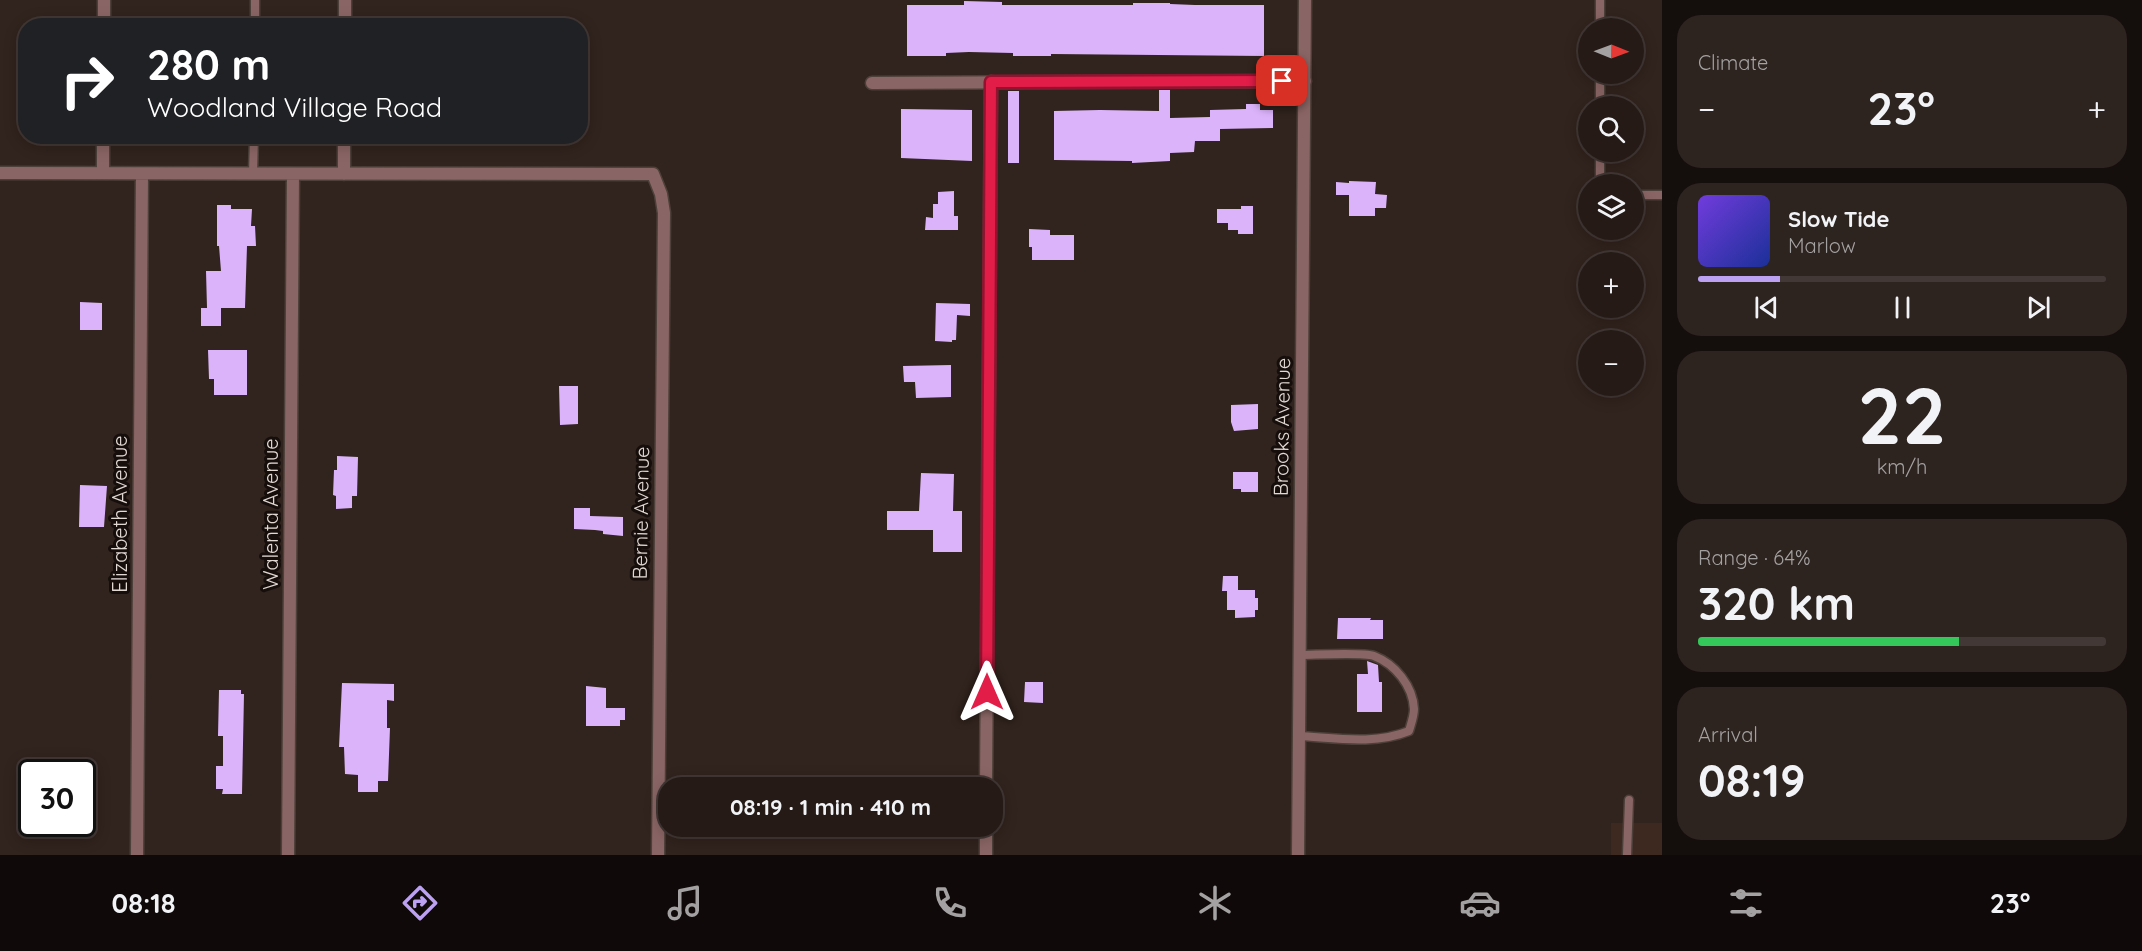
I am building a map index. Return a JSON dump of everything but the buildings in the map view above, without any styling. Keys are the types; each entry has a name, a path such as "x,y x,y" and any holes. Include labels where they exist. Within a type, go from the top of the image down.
{"street":[{"path":"104,0 104,18"},
{"path":"345,0 345,18"},
{"name":"Brooks Avenue","path":"1298,855 1305,0"},
{"path":"872,83 1305,81"},
{"path":"986,777 991,82"},
{"path":"103,144 103,173"},
{"path":"0,173 344,174 344,144"},
{"name":"Elizabeth Avenue","path":"137,855 142,174"},
{"name":"Walenta Avenue","path":"288,855 293,174"},
{"name":"Bernie Avenue","path":"344,174 653,174 661,194 664,213 658,855"},
{"path":"986,837 986,855"}],"lane":[{"path":"255,0 255,18"},
{"path":"1600,0 1600,18"},
{"path":"254,144 254,173"},
{"path":"1644,195 1662,195"},
{"path":"1299,736 1374,740 1392,738 1409,731 1414,711 1412,692 1402,677 1392,666 1373,656 1300,655"},
{"path":"1627,855 1629,800"}],"shaded area":[{"path":"1611,823 1662,823 1662,855 1611,855"}],"route":[{"path":"987,692 991,82 1282,81"}]}
